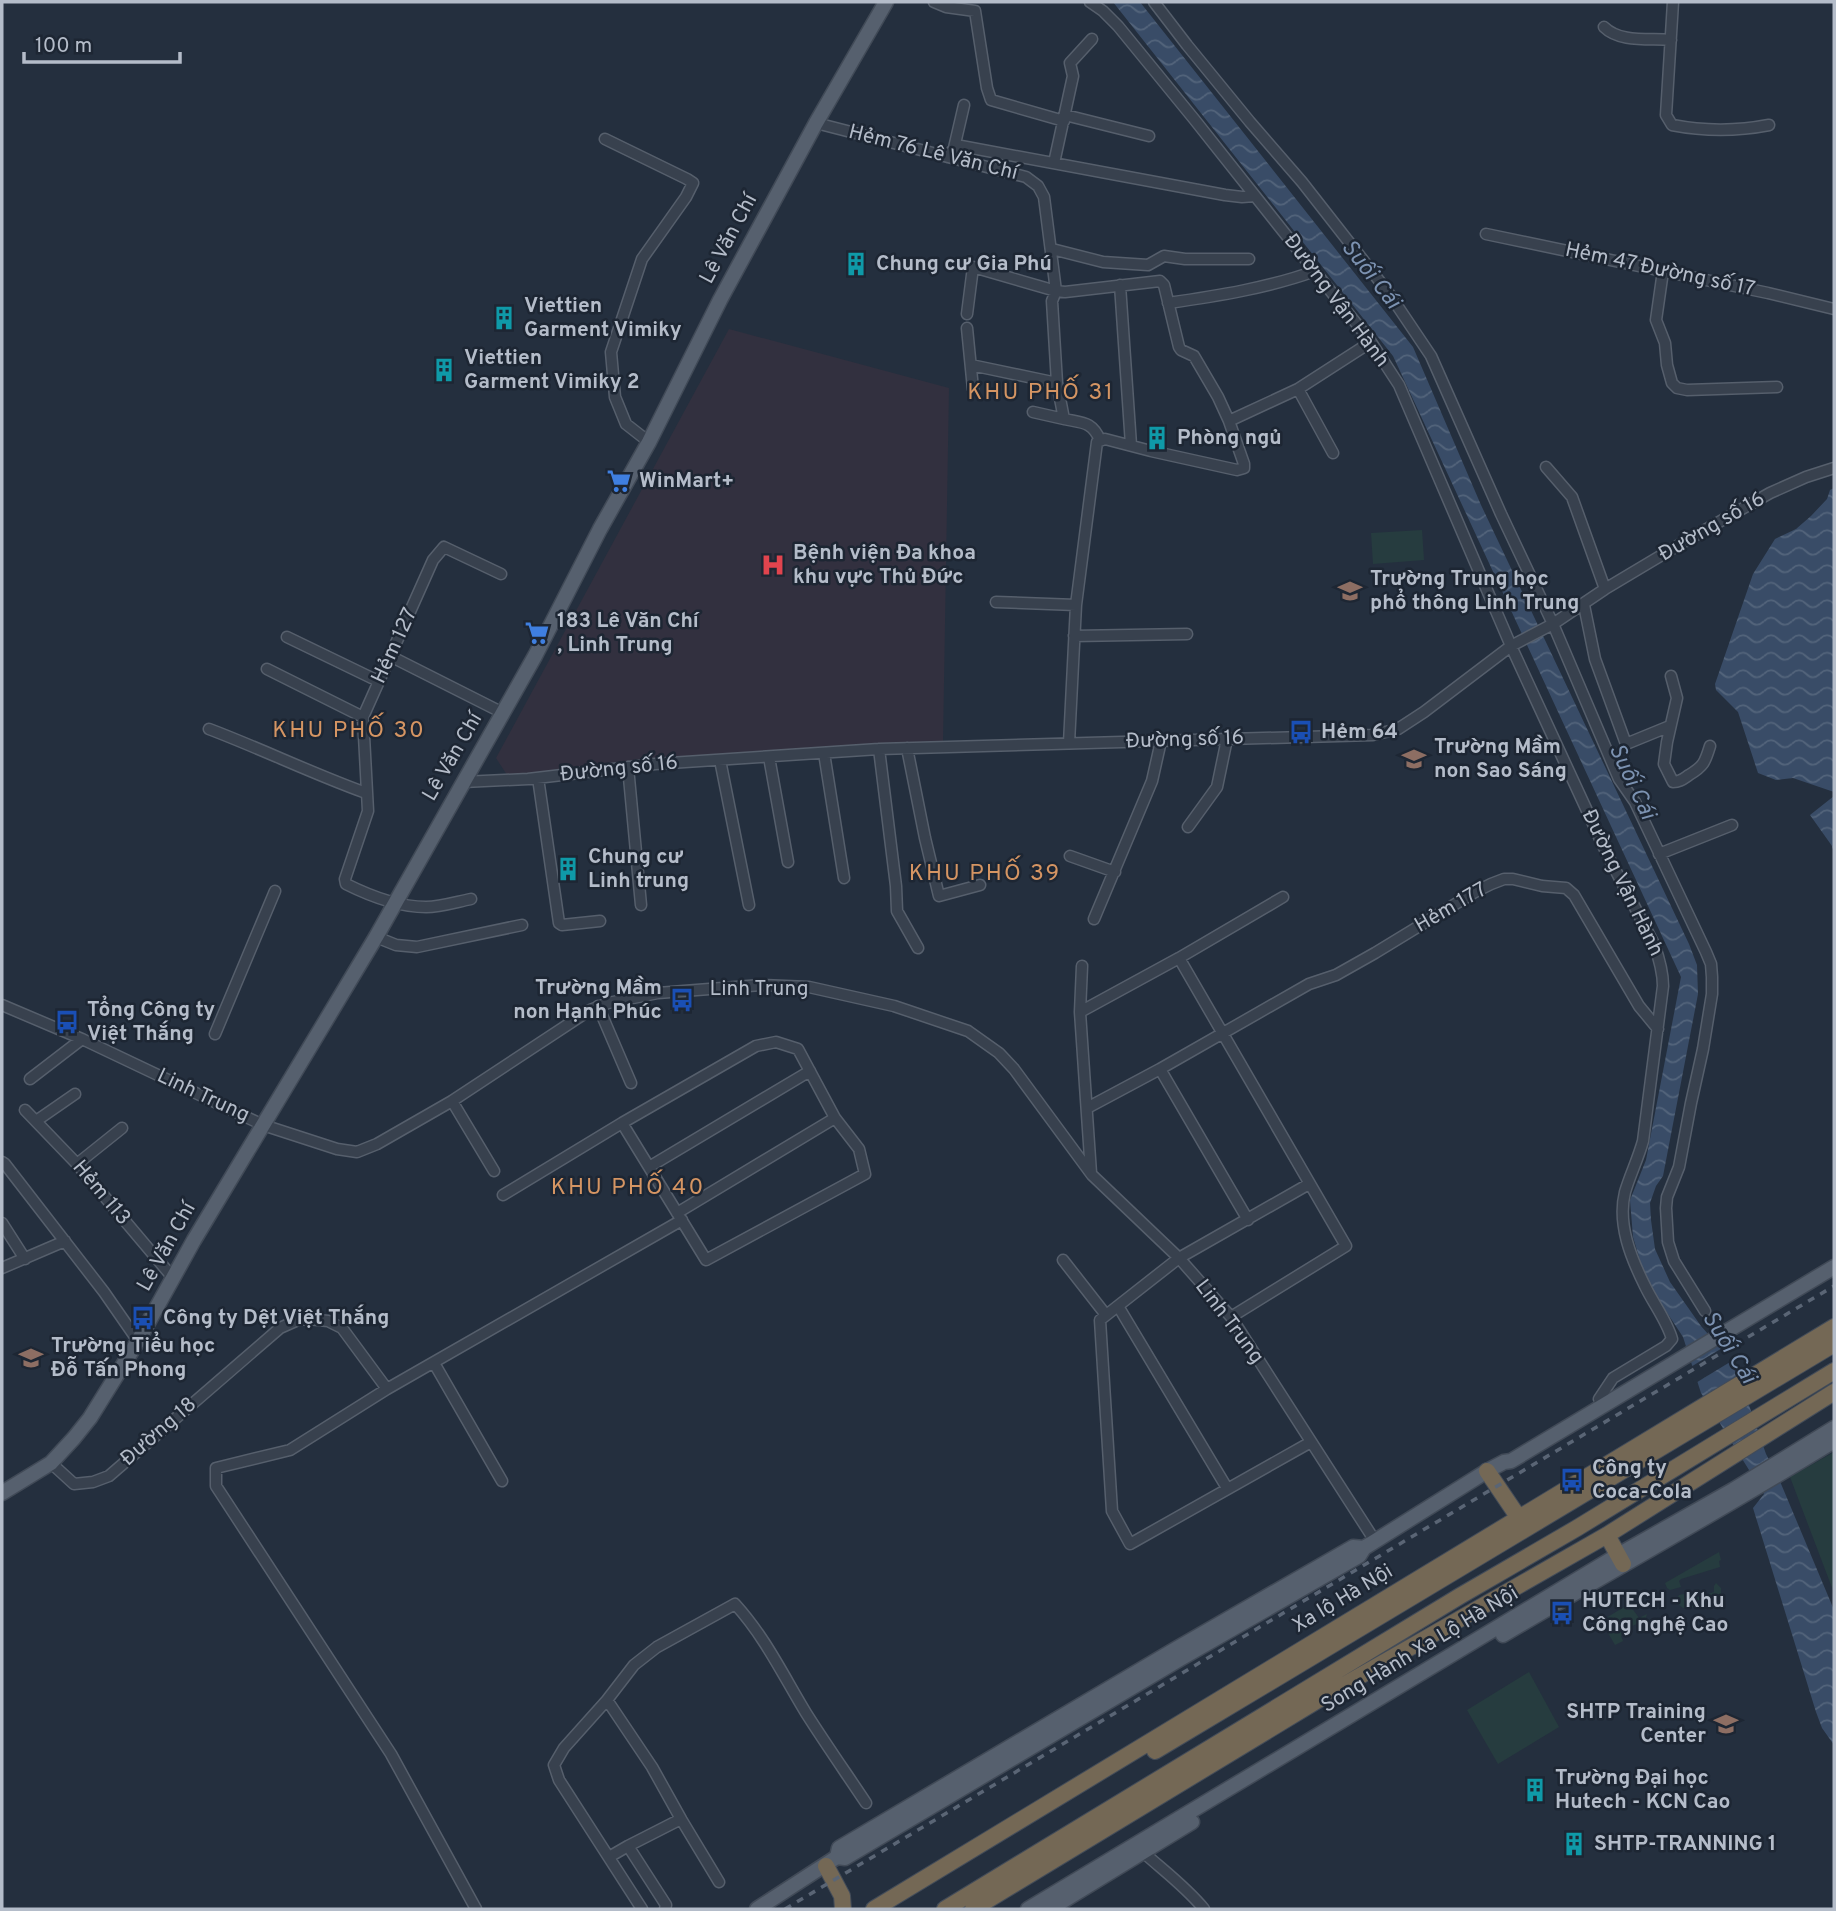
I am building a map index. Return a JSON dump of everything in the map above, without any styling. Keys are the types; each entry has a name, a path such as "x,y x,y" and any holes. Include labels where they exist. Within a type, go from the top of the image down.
{"highway":[{"name":"Xa lộ Hà Nội","path":"1798,1358 1834,1327"},
{"name":"Xa lộ Hà Nội","path":"890,1909 1681,1427 1798,1358 1834,1344"},
{"path":"945,1909 1834,1371"},
{"path":"973,1909 1318,1700 1607,1535 1829,1396"},
{"path":"1487,1471 1523,1523"},
{"name":"Xa lộ Hà Nội","path":"874,1909 1333,1630 1523,1523"},
{"path":"1607,1535 1620,1560"},
{"path":"832,1861 843,1909"}],"main road":[{"name":"Lê Văn Chí","path":"2,1493 51,1463 90,1418 138,1341 194,1240 376,937 535,656 600,529 649,442 720,300 816,123 886,2"},
{"path":"757,1909 832,1861 839,1848 1186,1643 1353,1547 1369,1545 1487,1471 1511,1461 1757,1309 1834,1258"},
{"path":"1757,1309 1834,1267"},
{"path":"1504,1462 1506,1454 1599,1399 1661,1367"},
{"name":"Song Hành Xa Lộ Hà Nội","path":"1737,1494 1834,1428"},
{"name":"Song Hành Xa Lộ Hà Nội","path":"1028,1909 1620,1560 1834,1441"},
{"name":"Song Hành Xa Lộ Hà Nội","path":"1050,1909 1620,1560"}],"street":[{"path":"934,2 946,7 975,11 991,100 1149,136"},
{"name":"Đường Vận Hành","path":"1090,2 1118,26 1255,195 1371,342 1399,385 1606,854 1657,951 1663,971 1658,1029 1643,1141 1624,1195 1623,1213 1625,1234 1634,1266 1672,1339 1666,1346 1612,1378 1599,1399"},
{"name":"Đường Vận Hành","path":"1154,2 1186,45 1302,182 1388,292 1431,356 1549,627 1619,779 1634,802 1706,952 1711,964 1712,994 1679,1167 1665,1208 1668,1242 1674,1261 1705,1311"},
{"path":"1673,2 1666,115 1672,125 1691,129 1769,125"},
{"path":"1604,27 1619,36 1671,40"},
{"path":"1054,163 1073,76 1070,63 1092,39"},
{"path":"951,152 964,105"},
{"name":"Hẻm 76 Lê Văn Chí","path":"816,123 951,152 1026,177 1038,186 1044,197 1052,249 1056,291 1052,301 1057,383 1064,419"},
{"path":"605,139 692,183 686,197 642,259 611,352 615,397 626,424 649,442"},
{"path":"951,152 961,146 1225,195 1255,195"},
{"name":"Hẻm 47 Đường số 17","path":"1486,234 1834,309"},
{"path":"1052,249 1103,262 1148,265 1164,256 1185,259 1250,259"},
{"path":"967,314 973,267 1065,292 1160,281 1164,285 1179,347 1181,351 1194,356 1229,421 1244,468 1242,470 1198,462 1100,440"},
{"path":"1168,303 1267,285 1315,271"},
{"path":"1663,271 1656,320 1665,342 1672,383 1677,388 1686,390 1777,387"},
{"path":"1120,285 1131,445"},
{"path":"967,328 973,389"},
{"path":"1229,421 1298,389 1371,342"},
{"path":"971,365 1057,383"},
{"path":"1298,389 1333,453"},
{"path":"1033,412 1087,424 1093,427 1100,440"},
{"path":"1069,743 1076,605 1096,447 1100,440"},
{"path":"1546,467 1572,497 1605,589"},
{"name":"Đường số 16","path":"463,782 538,778 672,762 879,749 1373,735 1398,729 1515,644 1549,627 1605,589 1682,543 1770,493 1834,468"},
{"name":"Hẻm 127","path":"395,903 345,882 368,811 363,717 433,560 444,547 501,574"},
{"path":"996,602 1076,605"},
{"path":"1584,605 1595,659 1626,744 1670,726"},
{"path":"1074,636 1187,634"},
{"path":"287,637 378,681"},
{"path":"390,656 503,713"},
{"path":"267,669 363,717"},
{"path":"1671,676 1677,698 1664,764 1672,782 1678,783 1700,769 1710,746"},
{"path":"209,729 366,793"},
{"path":"1188,827 1217,787 1227,739"},
{"path":"1094,919 1152,781 1161,741"},
{"path":"907,748 939,896 980,885"},
{"path":"879,749 897,911 918,948"},
{"path":"824,753 844,878"},
{"path":"769,757 788,862"},
{"path":"720,760 749,905"},
{"path":"628,767 641,905"},
{"path":"538,778 559,922 562,925 600,921"},
{"path":"1659,854 1732,825"},
{"path":"1070,856 1115,872"},
{"name":"Hẻm 177","path":"1087,1108 1305,986 1336,975 1475,892 1504,879 1566,888 1574,895 1639,1006 1658,1029"},
{"path":"215,1034 275,891"},
{"path":"1080,1012 1283,897"},
{"path":"395,903 427,907 471,899"},
{"path":"376,937 396,946 417,947 522,925"},
{"path":"1179,958 1346,1247 1231,1317"},
{"path":"1082,966 1080,1012 1091,1175"},
{"name":"Linh Trung","path":"2,1005 82,1039 263,1125 357,1153 452,1101 582,1014 598,1006 658,993 786,985 809,987 861,998 968,1031 1014,1069 1091,1175 1179,1258 1231,1317 1311,1442 1369,1545"},
{"path":"598,1006 631,1083"},
{"path":"30,1079 82,1039"},
{"path":"503,1195 622,1123 757,1046 776,1042 798,1049 835,1118 859,1149 865,1174 706,1260 622,1123"},
{"path":"1160,1069 1248,1220"},
{"path":"649,1167 810,1071"},
{"path":"36,1121 75,1094"},
{"path":"452,1101 494,1171"},
{"name":"Hẻm 113","path":"25,1110 78,1164 174,1279"},
{"path":"476,1909 391,1754 216,1486 216,1468 290,1450 387,1389 679,1217 835,1118"},
{"path":"78,1164 122,1128"},
{"path":"2,1162 104,1292 138,1341"},
{"path":"1309,1184 1179,1258 1100,1320 1112,1511 1130,1544 1311,1442"},
{"path":"2,1223 25,1259"},
{"path":"2,1268 65,1241"},
{"path":"1063,1260 1106,1315"},
{"path":"1118,1306 1227,1488"},
{"name":"Đường 18","path":"51,1463 74,1484 93,1482 109,1476 279,1328 298,1320 324,1320 342,1328 387,1389"},
{"path":"434,1363 502,1481"},
{"path":"642,1909 559,1780 554,1765 634,1665 657,1647 735,1604 779,1664 806,1712 866,1802"},
{"path":"607,1700 652,1767 719,1882"},
{"path":"609,1857 681,1819"},
{"path":"628,1846 666,1905 664,1909"},
{"path":"1143,1852 1178,1881 1204,1909"}],"shaded area":[{"name":"Bệnh viện Đa khoa khu vực Thủ Đức","path":"729,329 949,388 943,742 659,761 507,775 496,758"}],"green space":[{"path":"1422,530 1424,560 1373,564 1371,533"},
{"path":"1834,1452 1834,1593 1790,1477"},
{"path":"1719,1552 1720,1567 1681,1579 1681,1587 1670,1590 1667,1588 1665,1583"},
{"path":"1716,1583 1721,1588 1718,1605 1683,1608 1678,1604 1679,1595 1684,1594 1686,1601 1714,1592"},
{"path":"1629,1604 1639,1618 1647,1614 1645,1620 1626,1629 1621,1636 1623,1641 1615,1645 1601,1621"},
{"path":"1529,1672 1559,1727 1498,1764 1467,1710"}],"water":[{"path":"1113,2 1140,2 1413,347 1481,505 1689,944 1697,965 1698,994 1663,1176 1650,1203 1655,1249 1670,1282 1701,1326 1735,1365 1766,1454 1834,1610 1834,1745 1822,1728 1816,1712 1753,1508 1764,1494 1701,1393 1683,1337 1658,1299 1642,1267 1633,1237 1630,1200 1646,1160 1681,977 1393,356"},
{"path":"1834,488 1834,792 1793,778 1776,780 1758,773 1738,712 1716,690 1715,684 1753,574 1775,539 1796,529 1827,499 1830,490"},
{"path":"1834,796 1834,853 1810,815"}],"pier":[{"path":"1724,1347 1735,1359 1694,1384 1689,1368"}],"railway":[{"path":"785,1909 1834,1286"}],"place":[{"name":"Chung cư Gia Phú","path":"856,264"},
{"name":"Viettien Garment Vimiky","path":"504,318"},
{"name":"Viettien Garment Vimiky 2","path":"444,370"},
{"name":"Phòng ngủ","path":"1157,438"},
{"name":"WinMart+","path":"619,481"},
{"name":"Bệnh viện Đa khoa khu vực Thủ Đức","path":"773,565"},
{"name":"Trường Trung học phổ thông Linh Trung","path":"1350,591"},
{"name":"183 Lê Văn Chí , Linh Trung","path":"537,633"},
{"name":"Hẻm 64","path":"1301,732"},
{"name":"Trường Mầm non Sao Sáng","path":"1414,759"},
{"name":"Chung cư Linh trung","path":"568,869"},
{"name":"Trường Mầm non Hạnh Phúc","path":"682,1000"},
{"name":"Tổng Công ty Việt Thắng","path":"67,1022"},
{"name":"Công ty Dệt Việt Thắng","path":"143,1318"},
{"name":"Trường Tiểu học Đỗ Tấn Phong","path":"31,1358"},
{"name":"Công ty Coca-Cola","path":"1572,1480"},
{"name":"HUTECH - Khu Công nghệ Cao","path":"1562,1613"},
{"name":"SHTP Training Center","path":"1726,1724"},
{"name":"Trường Đại học Hutech - KCN Cao","path":"1535,1790"},
{"name":"SHTP-TRANNING 1","path":"1574,1844"}],"district":[{"name":"KHU PHỐ 31","path":"1041,393"},
{"name":"KHU PHỐ 30","path":"349,731"},
{"name":"KHU PHỐ 39","path":"985,874"},
{"name":"KHU PHỐ 40","path":"628,1188"}],"water label":[{"name":"Suối Cái","path":"1370,275"},
{"name":"Suối Cái","path":"1631,782"},
{"name":"Suối Cái","path":"1728,1348"}]}
